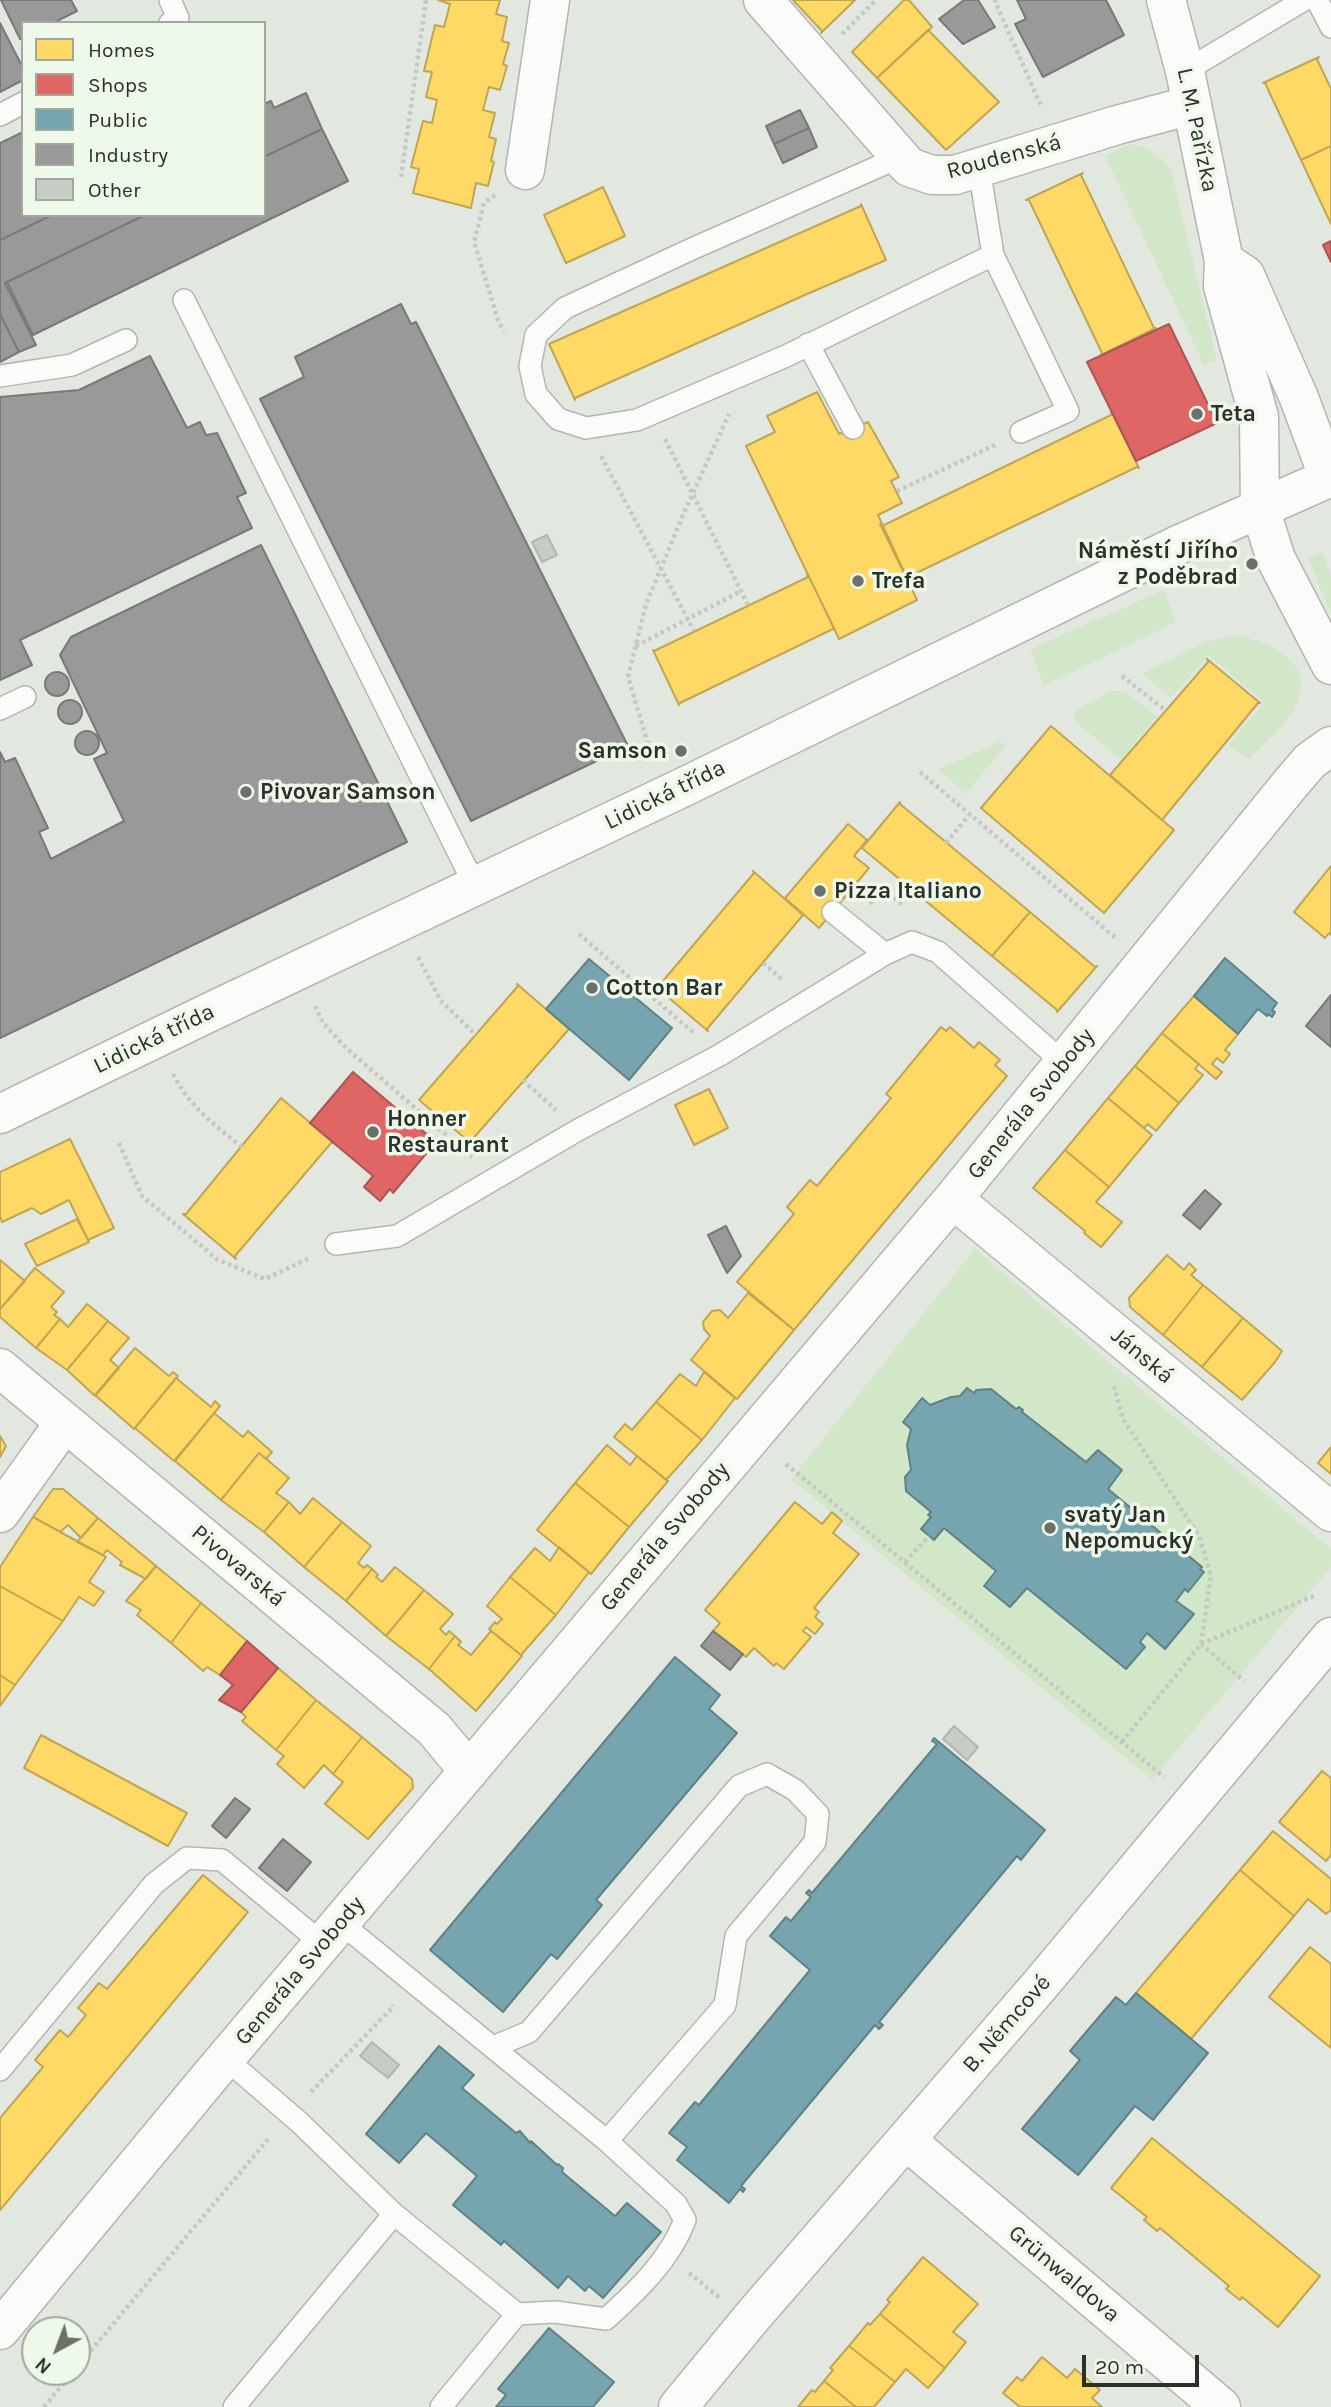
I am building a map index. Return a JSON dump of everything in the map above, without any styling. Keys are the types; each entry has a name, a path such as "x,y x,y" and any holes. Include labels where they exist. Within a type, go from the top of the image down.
{"street":[{"path":"525,170 550,0"},
{"name":"Roudenská","path":"763,0 909,167 932,175 955,175 1058,143 1188,88"},
{"name":"L. M. Pařízka","path":"1167,0 1224,261 1223,286 1259,417 1260,509 1276,559 1331,665"},
{"path":"1224,261 1245,275 1299,398 1330,480"},
{"name":"Lidická třída","path":"0,1114 690,784 1180,544 1330,480"},
{"name":"Generála Svobody","path":"0,2330 953,1199 1291,783 1310,761 1331,746"},
{"name":"Jánská","path":"953,1199 1331,1512"},
{"name":"Pivovarská","path":"0,1368 434,1729 469,1771"},
{"path":"0,1513 65,1422"},
{"name":"B. Němcové","path":"678,2407 753,2316 1058,1964 1331,1637"},
{"name":"Grünwaldova","path":"907,2141 1221,2407"}],"lane":[{"path":"170,0 178,18 173,21"},
{"path":"1188,88 1304,0"},
{"path":"1317,0 1331,27"},
{"path":"0,115 21,104"},
{"path":"900,157 565,308 536,335 530,366 536,394 558,419 586,428 637,420 808,345 993,254"},
{"path":"979,168 993,254 1068,411 1021,432"},
{"path":"184,300 475,886"},
{"path":"0,376 72,365 126,341"},
{"path":"808,345 853,428"},
{"path":"0,709 25,697"},
{"path":"833,912 886,954"},
{"path":"336,1244 397,1236 578,1130 720,1055 886,954 912,942 938,952 1065,1064"},
{"path":"492,2047 529,2032 739,1786 767,1774 795,1790 818,1814 815,1842 736,1936 725,2005 607,2141"},
{"path":"0,2070 154,1884 187,1858 222,1860 492,2047 607,2141 676,2204 685,2220 679,2237 667,2255 629,2298 606,2319 555,2312 517,2314 394,2214 289,2114 226,2059"},
{"path":"234,2407 394,2214"},
{"path":"440,2407 517,2314"}],"path":[{"path":"401,177 426,0"},
{"path":"821,65 876,0"},
{"path":"996,0 1058,143"},
{"path":"525,170 511,185 484,203 474,242 499,323 530,366"},
{"path":"648,744 628,677 646,604 748,372"},
{"path":"651,414 748,605"},
{"path":"586,428 662,566 694,631"},
{"path":"897,491 1021,432"},
{"path":"636,646 741,591"},
{"path":"1122,676 1166,711"},
{"path":"920,772 1116,939"},
{"path":"946,843 970,814"},
{"path":"852,926 883,888 900,903 913,891"},
{"path":"400,922 441,1002 476,1035"},
{"path":"579,934 720,1055"},
{"path":"299,970 323,1023 346,1048 497,1178"},
{"path":"154,1039 183,1094 204,1117 242,1147"},
{"path":"523,1080 578,1130"},
{"path":"119,1143 142,1196 218,1260 265,1279 336,1244"},
{"path":"1113,1381 1123,1419 1199,1536 1211,1575 1201,1644"},
{"path":"786,1464 1164,1778"},
{"path":"905,1562 929,1536"},
{"path":"1122,1742 1201,1644 1314,1596"},
{"path":"1201,1644 1241,1679"},
{"path":"91,2350 289,2114 393,2007 383,1997"},
{"path":"667,2255 719,2297"},
{"path":"44,2407 61,2386"}],"green space":[{"path":"1130,144 1154,152 1171,170 1217,360 1204,365 1105,156"},
{"path":"1322,552 1331,576 1331,614 1308,558"},
{"path":"1164,590 1176,622 1044,686 1030,649"},
{"path":"1239,635 1266,644 1289,658 1301,679 1301,692 1292,713 1248,760 1229,744 1264,703 1209,655 1171,698 1142,674 1207,641"},
{"path":"1112,691 1125,691 1157,717 1121,760 1076,722 1074,711"},
{"path":"1000,741 1005,746 966,794 938,770"},
{"path":"975,1249 1331,1549 1331,1567 1152,1780 791,1479"}],"building: Homes":[{"path":"438,0 500,0 496,14 507,17 502,41 509,43 503,64 507,66 500,90 489,87 483,110 495,113 489,137 496,139 491,161 494,162 488,186 476,183 471,208 413,193 419,169 411,167 423,121 432,123 437,100 426,97 432,72 424,71 435,25 444,27 450,4"},
{"path":"793,0 855,0 821,33"},
{"path":"904,0 909,0 932,27 877,78 852,52"},
{"path":"928,30 999,102 946,150 877,78"},
{"path":"1319,57 1317,59 1331,89 1331,146 1301,160 1263,83"},
{"path":"1331,146 1331,224 1301,160"},
{"path":"1083,173 1081,175 1156,328 1101,355 1029,200 1026,200"},
{"path":"603,187 625,236 566,263 544,215"},
{"path":"861,204 886,260 575,400 549,344"},
{"path":"817,392 839,434 868,422 899,477 891,481 902,503 878,515 917,600 839,639 746,446 775,432 767,416"},
{"path":"1111,413 1139,468 907,579 880,524 882,526"},
{"path":"807,575 835,630 679,705 653,650 808,577"},
{"path":"1207,659 1260,703 1162,820 1110,775 1208,662"},
{"path":"1051,726 1174,830 1104,913 981,808"},
{"path":"900,802 1030,912 992,956 862,848"},
{"path":"848,824 867,840 854,856 869,868 819,928 785,898"},
{"path":"1331,866 1331,935 1329,933 1325,938 1294,912"},
{"path":"753,871 803,915 708,1031 656,987"},
{"path":"1030,912 1097,966 1057,1012 992,956"},
{"path":"517,984 569,1029 470,1142 472,1144 419,1100"},
{"path":"1194,996 1238,1034 1225,1050 1230,1054 1223,1063 1217,1058 1212,1064 1222,1072 1216,1079 1162,1033"},
{"path":"941,1027 946,1031 950,1027 974,1048 979,1042 1000,1060 995,1065 1007,1076 794,1330 737,1282 794,1214 787,1207 810,1180 817,1186 891,1098 886,1094"},
{"path":"1162,1033 1199,1064 1195,1069 1203,1075 1179,1103 1135,1066"},
{"path":"1135,1066 1179,1103 1156,1131 1148,1124 1144,1128 1108,1098"},
{"path":"709,1089 728,1128 694,1145 675,1105"},
{"path":"281,1098 334,1143 331,1143 235,1256 236,1259 183,1214 186,1214"},
{"path":"1108,1098 1152,1135 1109,1187 1065,1150"},
{"path":"70,1139 114,1228 88,1240 69,1200 41,1214 32,1208 2,1222 0,1172"},
{"path":"1065,1150 1109,1187 1096,1202 1122,1222 1101,1247 1033,1188"},
{"path":"77,1219 89,1242 37,1266 25,1244"},
{"path":"1167,1255 1184,1270 1189,1263 1196,1270 1191,1275 1203,1285 1163,1335 1130,1307 1129,1298"},
{"path":"0,1260 25,1281 0,1309"},
{"path":"35,1268 64,1292 51,1307 57,1312 54,1315 60,1319 36,1348 0,1317 0,1309"},
{"path":"1203,1285 1243,1318 1202,1367 1163,1335"},
{"path":"748,1293 794,1330 737,1399 691,1360 710,1336 704,1329 703,1322 712,1311 720,1310 728,1318"},
{"path":"87,1304 108,1321 67,1370 36,1348 60,1319 68,1327"},
{"path":"1243,1318 1282,1351 1242,1400 1202,1367"},
{"path":"108,1321 129,1338 110,1360 119,1368 95,1396 67,1370"},
{"path":"135,1348 169,1376 173,1372 178,1376 134,1429 95,1395"},
{"path":"704,1372 735,1398 702,1440 656,1402 680,1374 696,1386"},
{"path":"176,1378 211,1407 215,1401 220,1406 174,1461 135,1428"},
{"path":"656,1402 702,1440 666,1480 614,1437 625,1424 632,1430"},
{"path":"214,1413 243,1437 248,1431 272,1452 266,1459 259,1453 221,1500 175,1461"},
{"path":"0,1436 6,1446 0,1457"},
{"path":"607,1445 630,1465 637,1456 668,1481 629,1527 575,1483"},
{"path":"1331,1447 1331,1474 1318,1463"},
{"path":"259,1453 289,1478 276,1493 289,1502 264,1532 221,1500"},
{"path":"575,1483 629,1527 591,1574 537,1530"},
{"path":"53,1489 63,1489 98,1518 81,1538 68,1525 60,1532 33,1517"},
{"path":"313,1498 342,1522 304,1567 264,1532 289,1502 300,1514"},
{"path":"795,1502 822,1524 832,1512 842,1521 833,1533 859,1554 814,1608 819,1612 815,1617 823,1624 815,1634 806,1627 803,1631 811,1637 784,1669 776,1663 774,1666 754,1648 746,1657 713,1631 720,1623 705,1610"},
{"path":"33,1517 106,1557 89,1582 104,1592 94,1606 79,1597 63,1621 0,1586 0,1567"},
{"path":"98,1518 156,1566 146,1579 120,1565 122,1562 107,1550 103,1555 77,1542"},
{"path":"342,1522 371,1546 358,1563 364,1568 367,1565 372,1569 346,1601 304,1567"},
{"path":"559,1547 589,1572 556,1615 510,1577 535,1548 550,1561"},
{"path":"156,1566 201,1603 171,1643 137,1615 141,1610 126,1601"},
{"path":"395,1567 424,1590 386,1636 346,1601 372,1569 382,1582"},
{"path":"510,1577 556,1615 521,1655 489,1629 502,1619 487,1606"},
{"path":"0,1586 63,1621 15,1685 0,1675"},
{"path":"424,1590 453,1614 440,1629 446,1635 449,1631 455,1636 429,1669 386,1636"},
{"path":"201,1603 247,1641 220,1675 207,1667 203,1671 171,1643"},
{"path":"491,1631 522,1656 476,1711 429,1669 455,1636 461,1642 458,1645 471,1655"},
{"path":"278,1668 316,1700 276,1750 242,1721 246,1717 241,1712"},
{"path":"0,1675 15,1685 0,1706"},
{"path":"316,1700 362,1737 333,1774 324,1765 304,1788 277,1764 284,1756 276,1750"},
{"path":"41,1735 187,1813 168,1846 24,1768"},
{"path":"362,1737 412,1779 413,1788 368,1839 325,1804 343,1782 333,1774"},
{"path":"1322,1771 1331,1778 1331,1855 1326,1861 1279,1822"},
{"path":"1273,1831 1331,1879 1331,1910 1326,1914 1308,1899 1294,1916 1240,1870"},
{"path":"1240,1870 1294,1916 1191,2039 1136,1993"},
{"path":"203,1875 248,1912 0,2210 0,2118 43,2067 35,2060 60,2030 68,2037 86,2015 78,2008 99,1983 107,1989"},
{"path":"1310,1947 1331,1964 1331,2048 1269,1997"},
{"path":"1152,2138 1320,2276 1278,2327 1242,2297 1240,2300 1226,2289 1229,2286 1160,2228 1157,2231 1144,2220 1147,2217 1111,2188"},
{"path":"923,2257 978,2304 953,2332 966,2342 945,2368 880,2314 890,2302 887,2300"},
{"path":"880,2314 945,2368 928,2388 906,2369 895,2382 849,2346 868,2323 870,2325"},
{"path":"849,2346 895,2382 874,2407 856,2407 824,2381 833,2370 830,2368"},
{"path":"1042,2357 1067,2378 1075,2369 1100,2390 1092,2398 1102,2407 1020,2407 1003,2393 1017,2377 1022,2381"},
{"path":"824,2381 856,2407 798,2407 812,2390 815,2392"}],"building: Shops":[{"path":"1331,241 1331,262 1323,245"},
{"path":"1169,324 1217,423 1136,461 1087,362"},
{"name":"Honner Restaurant","path":"353,1072 436,1142 393,1193 390,1189 380,1201 364,1187 373,1176 310,1123"},
{"path":"247,1641 278,1668 241,1712 219,1700 233,1685 220,1675"}],"building: Public":[{"path":"1225,958 1277,1003 1272,1010 1275,1012 1272,1017 1258,1009 1238,1034 1194,996"},
{"path":"589,959 672,1028 629,1080 546,1009"},
{"name":"svatý Jan Nepomucký","path":"967,1388 974,1393 976,1390 991,1389 1016,1409 1019,1407 1023,1410 1022,1412 1086,1462 1098,1450 1122,1470 1108,1489 1202,1567 1200,1569 1204,1572 1188,1592 1185,1589 1176,1601 1194,1614 1165,1649 1147,1633 1140,1642 1145,1647 1126,1669 1027,1588 1010,1607 984,1586 996,1571 944,1528 934,1540 921,1529 931,1517 928,1515 931,1512 906,1491 905,1477 911,1470 907,1445 911,1429 903,1422 922,1398 930,1405 960,1396"},
{"path":"675,1657 720,1695 709,1709 737,1733 596,1900 602,1905 557,1959 551,1954 503,2012 430,1950"},
{"path":"934,1738 1045,1830 1021,1860 1017,1856 879,2022 883,2025 879,2029 875,2025 741,2186 745,2189 743,2192 740,2189 729,2203 677,2160 687,2147 669,2133 695,2102 699,2105 810,1970 770,1936 786,1917 791,1921 811,1897 806,1893 809,1890 812,1893 937,1744 932,1741"},
{"path":"1136,1993 1208,2053 1153,2120 1135,2106 1078,2175 1022,2129 1080,2060 1070,2051 1116,1997 1126,2005"},
{"path":"439,2046 474,2075 462,2088 516,2133 520,2131 530,2143 531,2141 563,2168 562,2172 615,2216 627,2203 661,2232 603,2298 589,2286 585,2291 568,2276 558,2288 504,2241 501,2245 453,2205 477,2176 426,2133 399,2163 366,2134"},
{"path":"549,2328 614,2382 593,2407 496,2407 506,2395 498,2389"}],"building: Industry":[{"path":"1,0 71,0 77,11 57,21 21,21 20,39"},
{"path":"964,0 978,0 995,27 963,44 939,19"},
{"path":"1017,0 1106,0 1124,35 1043,77 1015,24 1026,19"},
{"path":"0,23 21,64 21,81 0,92"},
{"path":"306,93 322,129 266,156 266,103 271,101 274,108"},
{"path":"800,110 809,128 774,144 766,126"},
{"path":"809,128 817,147 783,163 774,144"},
{"path":"322,129 348,181 33,335 7,282 141,217 266,217 266,156"},
{"path":"21,133 21,217 48,217 0,240 0,143"},
{"path":"48,217 141,217 5,283 36,345 19,352 0,314 0,240"},
{"path":"401,304 411,324 416,322 628,746 471,821 260,399 304,377 295,357"},
{"path":"0,314 19,352 0,362"},
{"path":"150,356 187,428 200,422 206,435 217,433 246,493 237,497 252,528 20,640 32,665 0,680 0,397 79,390"},
{"name":"Pivovar Samson","path":"261,545 407,842 0,1038 0,752 5,762 15,758 48,828 39,832 51,859 124,821 94,759 107,753 60,655 71,637"},
{"path":"57,672 66,675 69,684 66,693 57,696 48,693 45,684 48,675"},
{"path":"70,700 79,703 82,712 79,721 70,724 61,721 58,712 61,703"},
{"path":"87,731 96,734 99,743 96,752 87,755 78,752 75,743 78,734"},
{"path":"1331,995 1331,1047 1306,1026"},
{"path":"1205,1190 1221,1204 1200,1229 1183,1215"},
{"path":"726,1226 741,1256 727,1273 708,1235"},
{"path":"713,1631 743,1654 730,1670 701,1646"},
{"path":"235,1798 250,1809 226,1838 212,1826"},
{"path":"283,1839 311,1862 287,1891 259,1868"}],"building: Other":[{"path":"547,535 557,555 542,562 532,542"},
{"path":"954,1726 978,1747 967,1760 943,1739"},
{"path":"372,2042 399,2065 388,2078 360,2056"}],"place":[{"name":"Teta","path":"1197,414"},
{"name":"Náměstí Jiřího z Poděbrad","path":"1252,564"},
{"name":"Trefa","path":"858,581"},
{"name":"Samson","path":"681,751"},
{"name":"Pivovar Samson","path":"246,792"},
{"name":"Pizza Italiano","path":"820,891"},
{"name":"Cotton Bar","path":"592,988"},
{"name":"Honner Restaurant","path":"373,1132"},
{"name":"svatý Jan Nepomucký","path":"1050,1528"}]}
